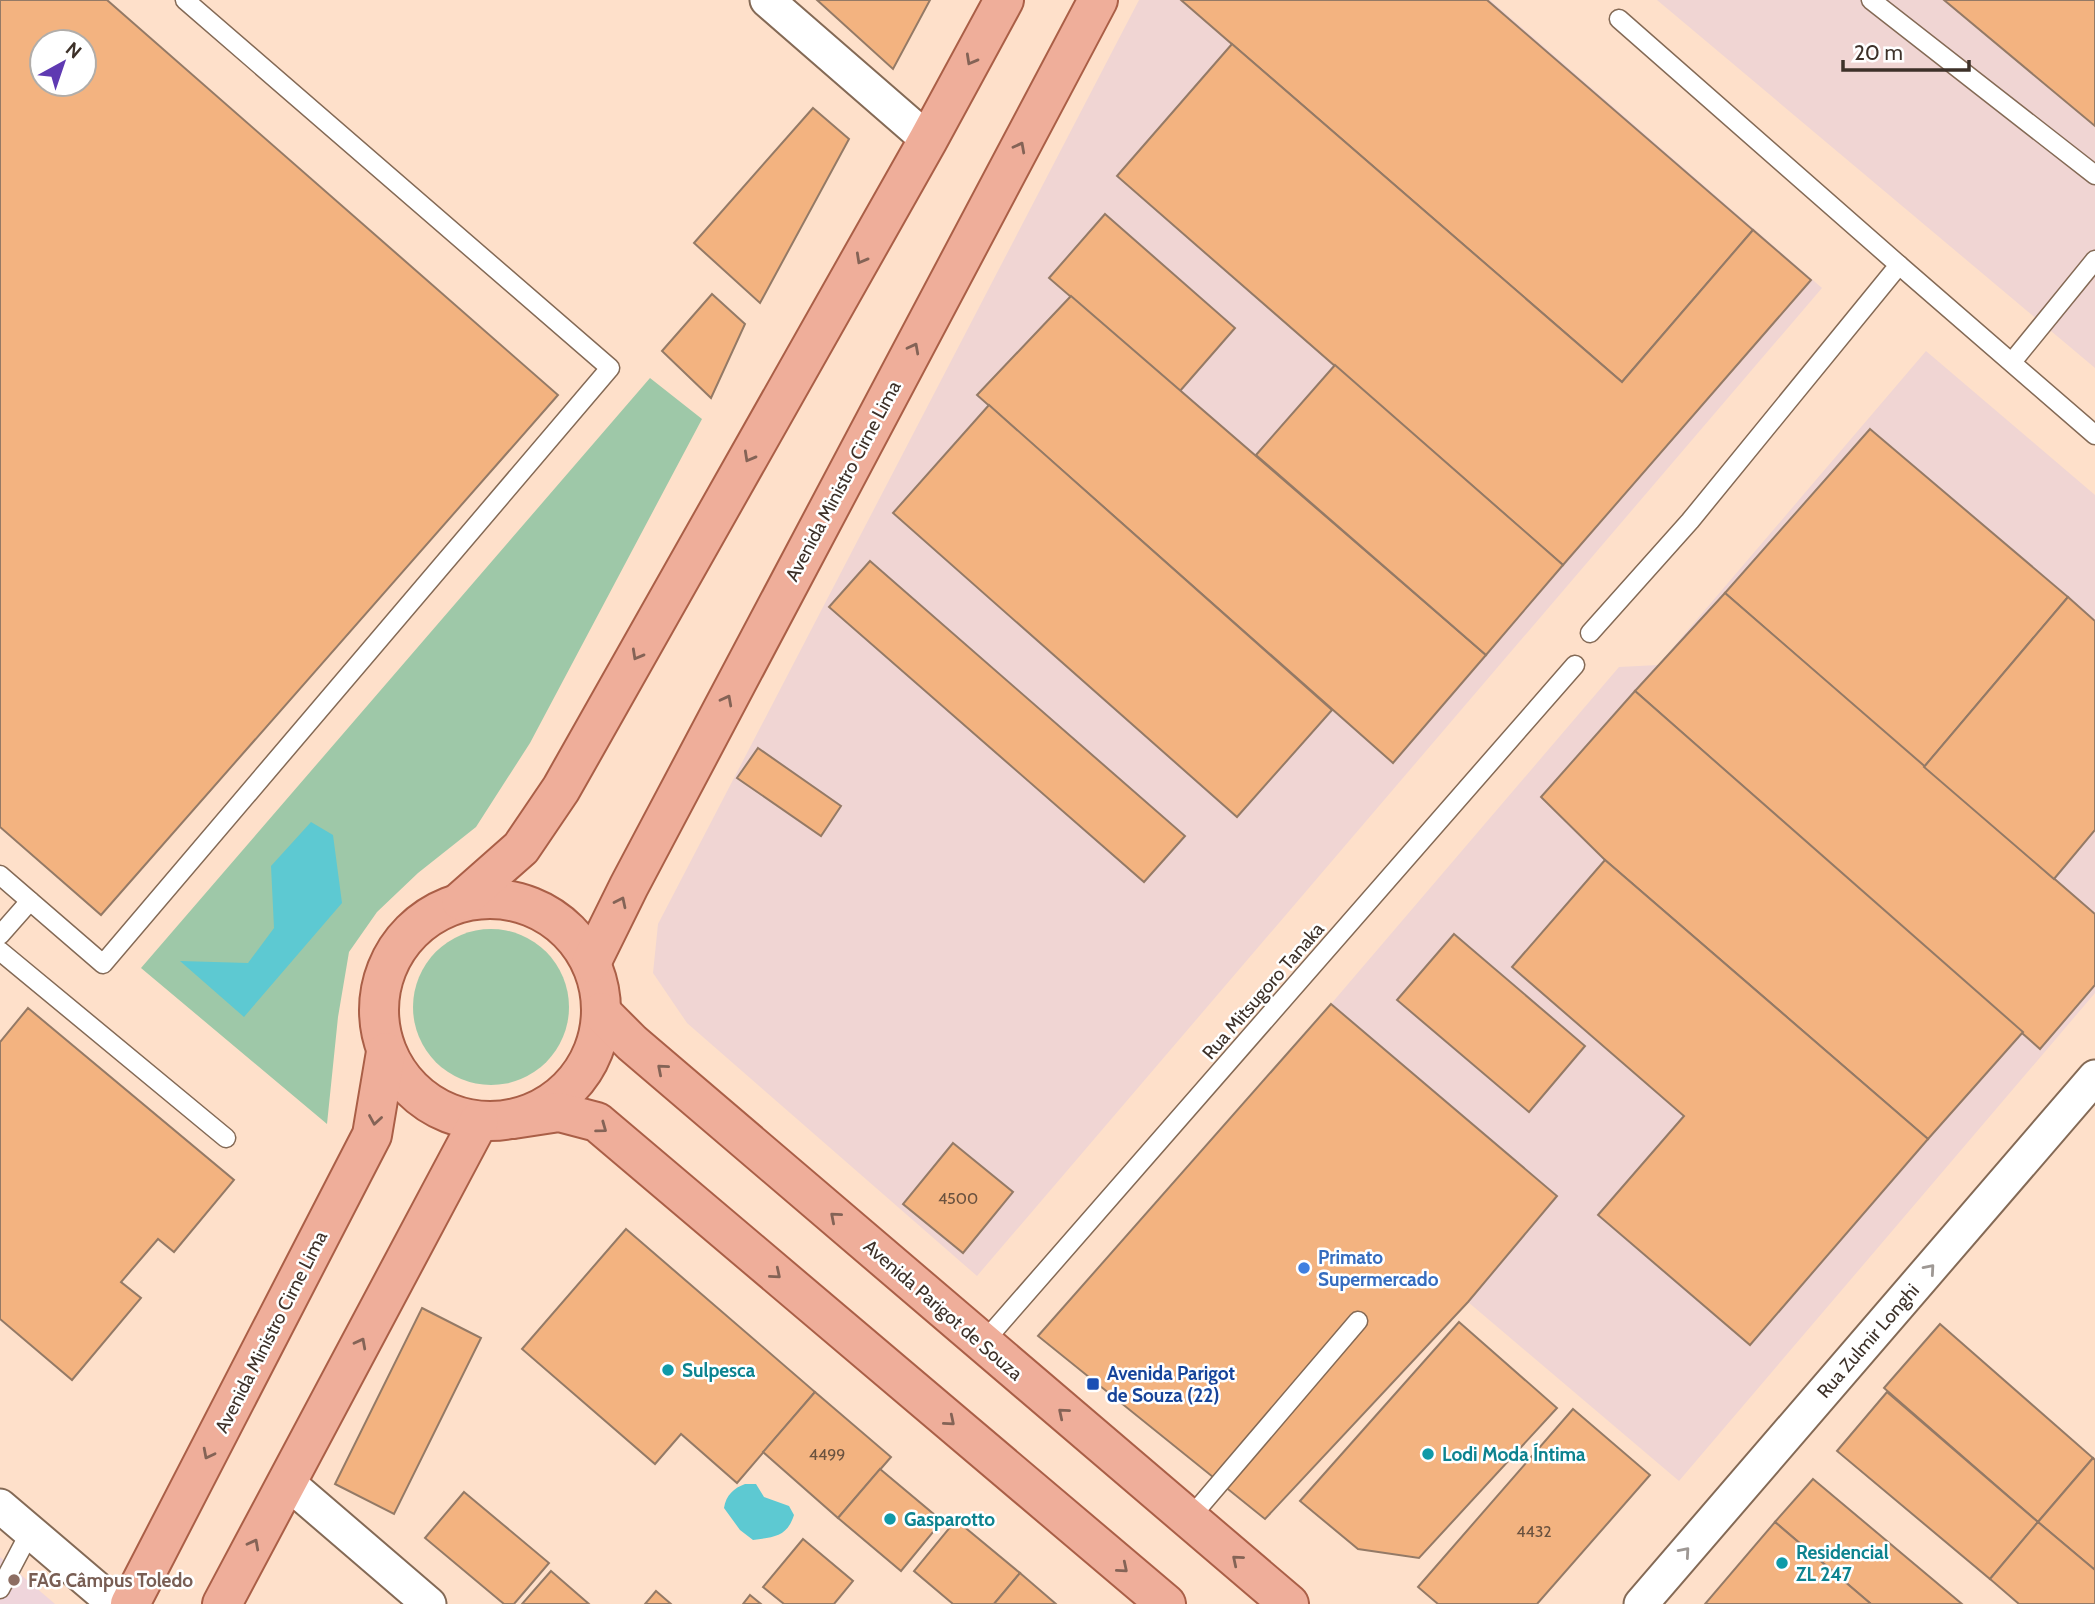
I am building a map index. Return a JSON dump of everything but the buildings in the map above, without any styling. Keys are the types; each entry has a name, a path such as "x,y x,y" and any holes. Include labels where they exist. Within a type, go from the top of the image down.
{"main road":[{"path":"1004,0 928,140 561,789 521,848 461,901 426,917 398,943 382,978 377,1015 386,1052 401,1079 423,1100 449,1115 496,1120 559,1112 597,1122 1166,1604"},
{"name":"Avenida Ministro Cirne Lima","path":"592,963 642,861 1098,0"},
{"path":"222,1604 287,1482 496,1120 543,1109 568,1090 587,1067 596,1047 601,1012 599,987 592,963 574,937 551,916 522,903 491,897 461,901"},
{"name":"Avenida Parigot de Souza","path":"601,1012 632,1043 1289,1604"},
{"name":"Avenida Ministro Cirne Lima","path":"131,1604 372,1135 386,1052"}],"street":[{"path":"767,0 928,140"},
{"name":"Rua Zulmir Longhi","path":"1641,1604 2095,1077"},
{"path":"287,1482 429,1604"},
{"path":"0,1506 115,1604"}],"lane":[{"path":"0,875 103,964 610,368 185,0"},
{"path":"1871,0 2095,175"},
{"path":"1619,19 2095,435"},
{"path":"2012,362 2095,260"},
{"path":"1590,632 1690,521 1899,265"},
{"name":"Rua Mitsugoro Tanaka","path":"982,1344 1575,665"},
{"path":"0,935 30,901"},
{"path":"0,951 226,1138"},
{"path":"1189,1519 1358,1321"},
{"path":"0,1589 30,1532"}],"shaded area":[{"path":"1139,0 1490,0 1822,288 977,1276 687,1023 653,973 658,924"},
{"path":"1657,0 2095,0 2095,368"},
{"path":"1926,351 2095,495 2095,993 1679,1481 1468,1302 1557,1196 1331,1004 1619,667 1658,665"},
{"name":"FAG Câmpus Toledo","path":"0,1557 55,1604 0,1604"}],"green space":[{"path":"650,378 702,419 530,743 476,827 418,873 377,912 349,952 338,1017 327,1124 141,968"},
{"path":"491,929 521,935 546,952 563,977 569,1007 563,1037 546,1062 521,1079 491,1085 461,1079 436,1062 419,1037 413,1007 419,977 436,952 461,935"}],"water":[{"path":"311,822 333,835 342,903 244,1017 180,961 248,963 274,928 271,866"},
{"path":"745,1484 756,1484 764,1497 789,1506 794,1515 788,1528 779,1535 753,1540 740,1530 724,1508 731,1493"}],"place":[{"name":"Primato Supermercado","path":"1304,1268"},
{"name":"Sulpesca","path":"668,1370"},
{"name":"Avenida Parigot de Souza (22)","path":"1093,1384"},
{"name":"Lodi Moda Íntima","path":"1428,1454"},
{"name":"Gasparotto","path":"890,1519"},
{"name":"Residencial ZL 247","path":"1782,1563"},
{"name":"FAG Câmpus Toledo","path":"14,1580"}]}
